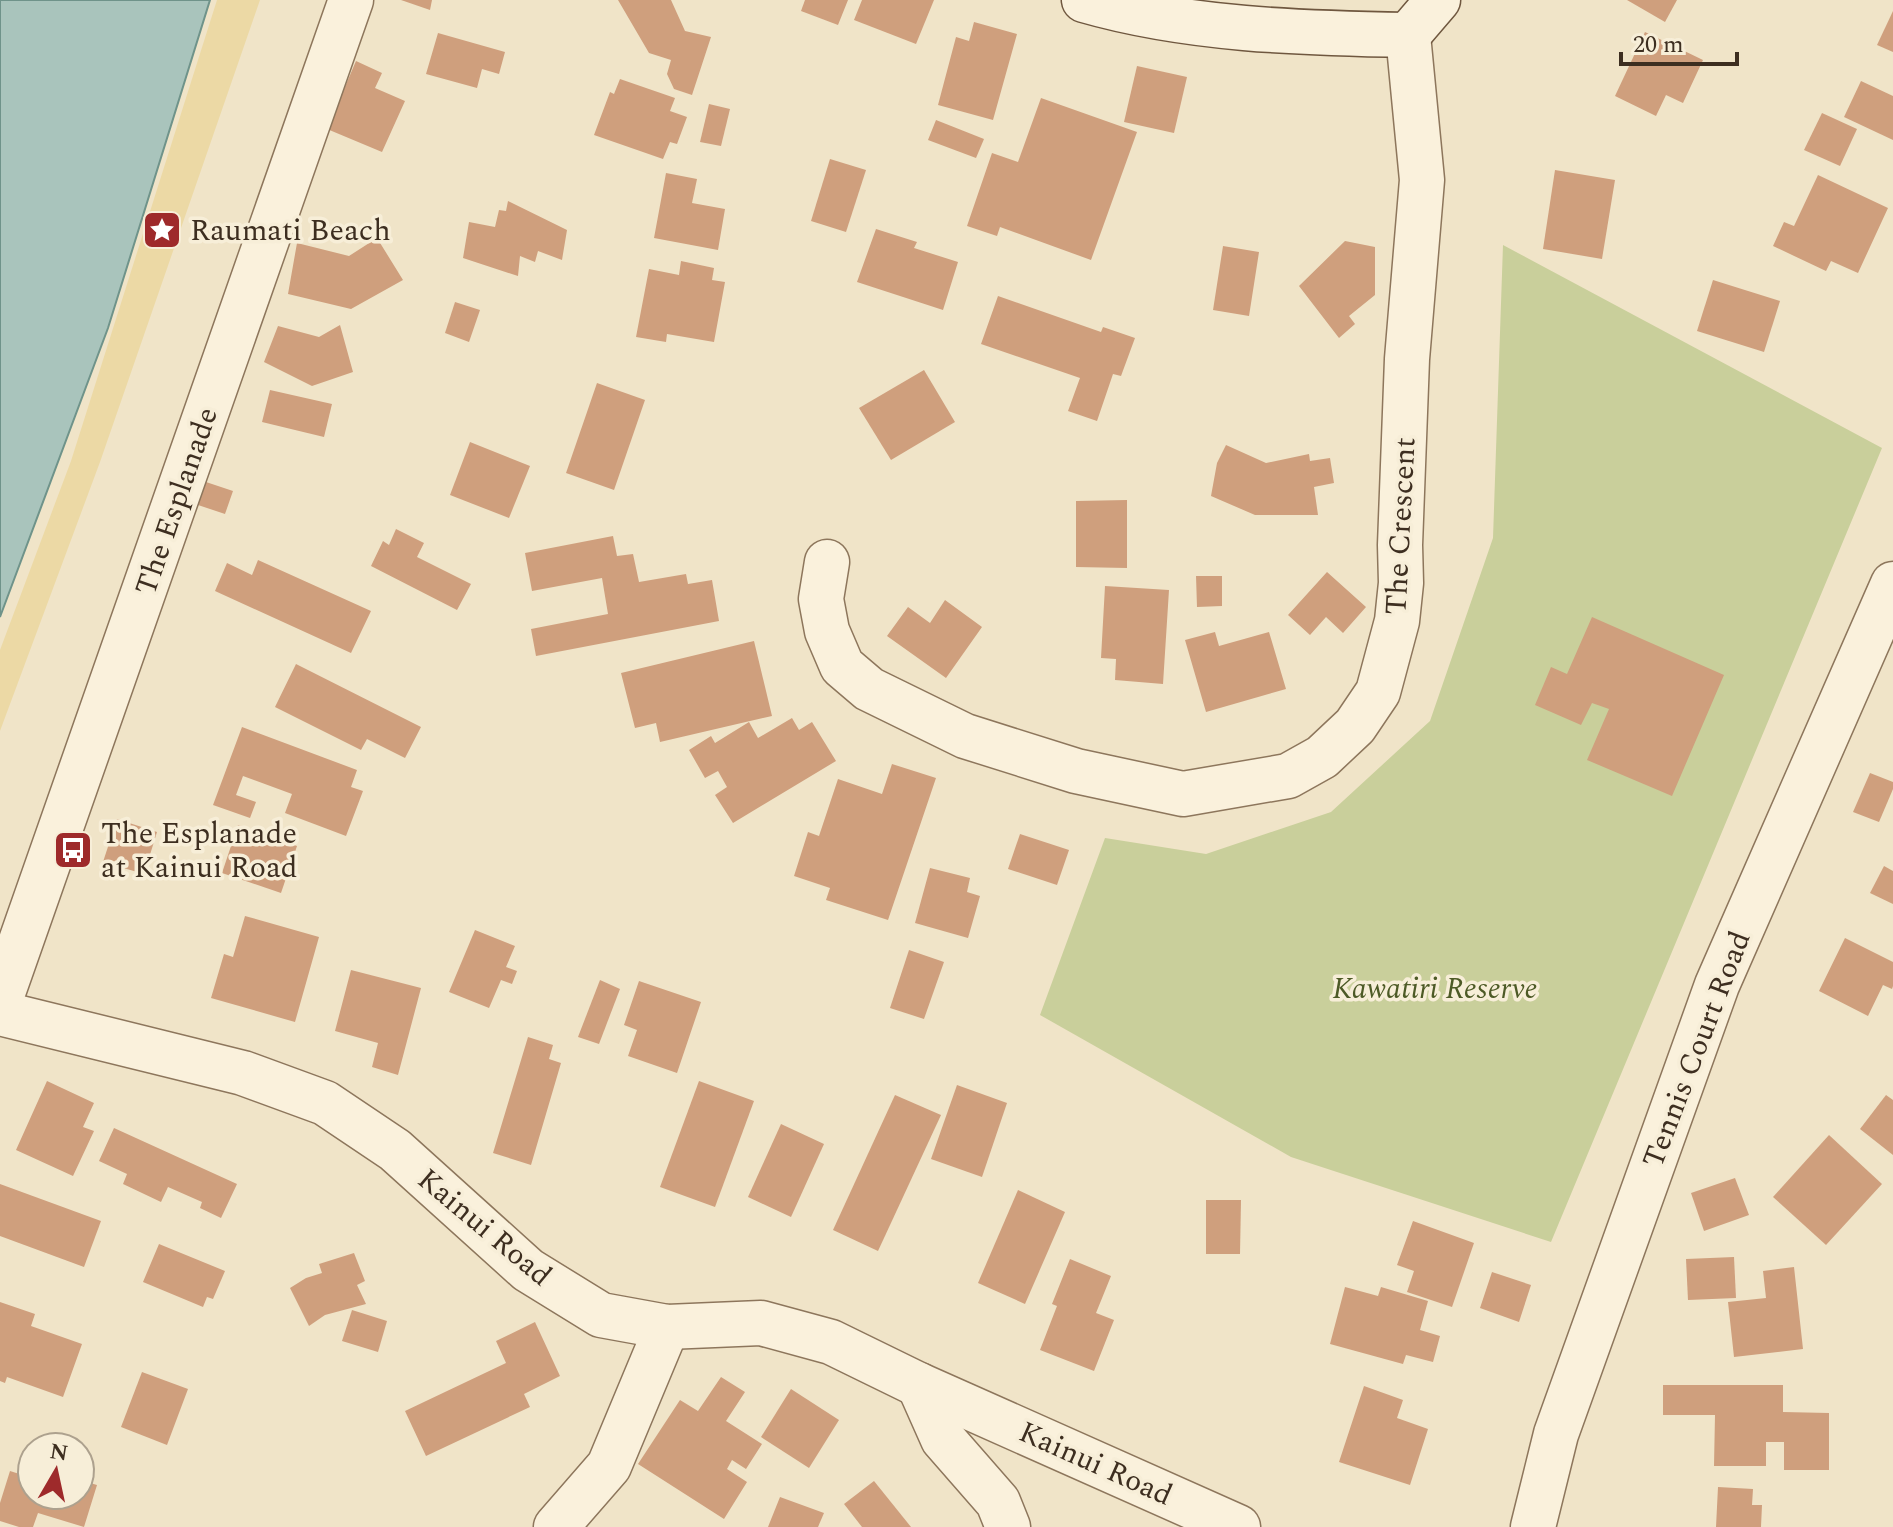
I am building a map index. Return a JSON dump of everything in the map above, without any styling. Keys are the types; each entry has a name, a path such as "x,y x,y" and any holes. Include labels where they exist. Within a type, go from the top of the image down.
{"street":[{"name":"The Esplanade","path":"0,1001 351,0"},
{"path":"1084,0 1160,18 1317,33 1408,35 1438,0"},
{"name":"The Crescent","path":"827,562 821,599 827,631 842,666 869,689 965,736 1076,771 1183,794 1288,776 1322,757 1355,726 1378,692 1397,621 1401,583 1407,359 1422,180 1408,35"},
{"name":"Tennis Court Road","path":"1533,1527 1556,1434 1717,985 1893,584"},
{"name":"Kainui Road","path":"0,1013 243,1073 325,1103 395,1150 528,1270 601,1315 667,1327 761,1323 831,1342 919,1385 1238,1527"},
{"path":"556,1527 609,1466 667,1327"},
{"path":"919,1385 943,1439 998,1502 1008,1527"}],"green space":[{"name":"Kawatiri Reserve","path":"1503,245 1882,448 1551,1242 1291,1157 1040,1015 1105,838 1206,854 1331,812 1430,721 1493,538"}],"sand":[{"name":"Raumati Beach","path":"217,0 260,0 100,462 0,731 0,650 71,461"}],"water":[{"path":"0,0 210,0 108,328 0,617"}],"building":[{"path":"401,0 432,0 430,10"},
{"path":"618,0 671,0 685,31 711,37 692,95 674,89 667,74 671,60 649,53"},
{"path":"805,0 848,0 838,25 801,11"},
{"path":"862,0 934,0 916,44 854,20"},
{"path":"1627,0 1677,0 1665,22"},
{"path":"1893,11 1893,52 1877,45"},
{"path":"974,22 1017,34 993,120 938,105 956,37 969,41"},
{"path":"1645,32 1703,60 1683,103 1666,95 1656,116 1615,96"},
{"path":"438,33 505,52 499,74 482,69 477,88 426,74"},
{"path":"356,61 382,73 375,88 405,101 382,152 327,129"},
{"path":"1137,66 1187,77 1174,133 1124,122"},
{"path":"620,79 675,98 670,111 687,117 677,144 670,142 663,159 594,135 610,92 614,94"},
{"path":"1861,81 1893,96 1893,140 1844,117"},
{"path":"1041,98 1137,132 1091,260 1000,227 997,236 967,226 992,153 1018,162"},
{"path":"709,104 730,109 721,146 700,142"},
{"path":"1822,113 1857,129 1840,166 1804,150"},
{"path":"936,120 984,139 976,158 928,140"},
{"path":"830,159 866,170 846,232 811,221"},
{"path":"1555,170 1615,180 1602,259 1543,249"},
{"path":"666,173 697,179 692,203 725,209 718,250 654,238"},
{"path":"1818,175 1888,208 1858,273 1831,261 1826,271 1773,246 1784,222 1794,226"},
{"path":"508,201 567,230 562,260 538,251 535,262 520,256 518,276 463,258 469,222 495,227 499,210 506,211"},
{"path":"876,229 917,242 914,248 958,262 943,310 857,282"},
{"path":"377,238 403,280 351,309 288,294 297,243 349,256"},
{"path":"1345,241 1375,247 1375,295 1349,316 1355,324 1339,338 1299,286"},
{"path":"1223,246 1259,252 1249,316 1213,310"},
{"path":"681,261 714,268 712,280 725,282 714,342 667,334 666,342 636,337 649,269 679,275"},
{"path":"1713,280 1780,301 1764,352 1697,331"},
{"path":"998,296 1101,332 1103,327 1135,338 1121,376 1113,374 1097,421 1068,411 1080,378 981,344"},
{"path":"455,302 480,310 469,342 445,333"},
{"path":"340,325 353,372 312,386 264,362 278,326 319,337"},
{"path":"924,370 955,422 891,460 859,408"},
{"path":"597,383 645,400 614,490 566,473"},
{"path":"270,390 332,404 324,437 262,422"},
{"path":"470,442 530,466 509,518 450,495"},
{"path":"1226,445 1266,463 1309,454 1310,461 1330,458 1334,483 1314,487 1318,515 1255,515 1211,496 1217,463"},
{"path":"200,480 233,491 225,514 192,503"},
{"path":"1127,500 1127,568 1076,567 1076,501"},
{"path":"396,529 424,543 417,557 471,584 457,610 371,566 383,541 389,545"},
{"path":"613,536 617,556 633,554 639,582 686,574 688,584 712,580 719,621 536,656 531,629 608,614 602,578 532,591 525,553"},
{"path":"258,560 371,611 351,653 215,591 227,563 252,575"},
{"path":"1327,572 1366,607 1343,633 1326,617 1310,635 1288,615"},
{"path":"1196,576 1222,576 1222,606 1197,607"},
{"path":"1105,586 1169,590 1163,684 1115,680 1116,659 1101,658"},
{"path":"945,600 982,627 946,678 887,636 908,607 930,623"},
{"path":"1592,617 1724,675 1672,796 1587,760 1609,709 1592,703 1581,725 1535,705 1551,667 1567,674"},
{"path":"1215,632 1219,646 1269,632 1286,689 1206,712 1185,640"},
{"path":"754,641 772,716 660,742 656,723 635,728 621,673"},
{"path":"296,664 421,727 405,758 367,739 361,750 275,707"},
{"path":"792,718 799,730 812,722 836,761 733,823 715,795 727,787 718,771 705,778 689,750 711,736 715,743 749,722 758,738"},
{"path":"242,727 357,770 351,787 363,791 346,836 285,813 292,794 243,776 236,795 256,802 250,818 213,805"},
{"path":"892,764 936,778 888,920 826,900 830,888 794,876 808,832 819,836 838,779 882,794"},
{"path":"1870,773 1893,782 1879,822 1853,812"},
{"path":"117,819 157,832 144,874 103,862"},
{"path":"238,825 297,846 281,893 222,873"},
{"path":"1020,834 1069,850 1057,885 1008,869"},
{"path":"1884,866 1893,871 1893,904 1870,893"},
{"path":"930,868 970,878 967,892 980,896 968,938 915,923"},
{"path":"245,916 319,937 295,1022 211,998 224,954 233,957"},
{"path":"475,930 515,946 506,967 517,971 512,984 501,980 489,1008 449,992"},
{"path":"1845,938 1893,962 1892,989 1883,985 1868,1016 1819,991"},
{"path":"909,950 944,962 924,1019 890,1008"},
{"path":"351,970 421,988 398,1075 372,1067 378,1043 335,1031"},
{"path":"600,980 620,989 599,1044 578,1037"},
{"path":"639,981 701,1002 677,1073 628,1056 637,1030 624,1025"},
{"path":"528,1037 553,1045 549,1059 561,1063 531,1165 493,1153"},
{"path":"47,1081 94,1103 83,1127 94,1131 73,1176 16,1150"},
{"path":"699,1081 754,1101 715,1207 660,1187"},
{"path":"957,1085 1007,1103 982,1177 931,1159"},
{"path":"895,1095 941,1115 878,1251 833,1230"},
{"path":"1886,1095 1893,1100 1893,1155 1860,1129"},
{"path":"781,1124 824,1144 791,1217 748,1197"},
{"path":"114,1128 237,1184 221,1218 200,1208 202,1202 168,1187 161,1202 123,1184 127,1174 99,1161"},
{"path":"1829,1135 1882,1184 1826,1245 1773,1197"},
{"path":"1735,1178 1749,1215 1704,1231 1691,1193"},
{"path":"0,1184 101,1221 84,1267 0,1236"},
{"path":"1018,1190 1065,1212 1025,1304 978,1283"},
{"path":"1206,1200 1241,1200 1240,1254 1206,1254"},
{"path":"1413,1221 1474,1243 1452,1307 1407,1292 1414,1271 1397,1265"},
{"path":"159,1244 225,1271 213,1299 207,1297 203,1307 143,1282"},
{"path":"354,1253 365,1281 357,1285 366,1304 325,1315 309,1326 290,1288 322,1273 319,1264"},
{"path":"1734,1257 1736,1298 1688,1300 1686,1259"},
{"path":"1070,1259 1111,1276 1096,1313 1114,1320 1094,1371 1040,1350 1057,1306 1052,1304"},
{"path":"1794,1267 1803,1349 1734,1357 1728,1302 1766,1298 1763,1271"},
{"path":"1492,1272 1531,1285 1519,1322 1480,1308"},
{"path":"1345,1287 1378,1296 1381,1287 1428,1301 1420,1330 1440,1336 1433,1362 1406,1355 1403,1364 1330,1344"},
{"path":"0,1302 35,1314 31,1326 82,1344 63,1397 7,1377 5,1383 0,1381"},
{"path":"352,1310 387,1321 378,1352 342,1341"},
{"path":"535,1322 560,1376 524,1394 530,1407 426,1456 405,1411 506,1363 496,1341"},
{"path":"142,1372 188,1389 167,1445 121,1427"},
{"path":"721,1377 745,1392 726,1421 762,1444 746,1469 732,1460 727,1469 747,1482 724,1519 638,1464 680,1400 698,1411"},
{"path":"1663,1385 1783,1385 1783,1412 1829,1413 1829,1470 1784,1470 1784,1442 1766,1442 1766,1466 1714,1466 1715,1415 1663,1415"},
{"path":"1364,1386 1403,1400 1397,1418 1428,1429 1410,1485 1339,1462"},
{"path":"791,1389 839,1420 809,1468 761,1437"},
{"path":"10,1471 16,1473 16,1511 89,1511 84,1527 38,1513 33,1527 19,1527 0,1521 0,1503"},
{"path":"874,1481 911,1527 862,1527 844,1504"},
{"path":"1718,1487 1753,1489 1752,1505 1762,1505 1761,1527 1716,1527"},
{"path":"780,1497 824,1513 818,1527 768,1527"}],"place":[{"name":"Raumati Beach","path":"162,230"},
{"name":"The Esplanade at Kainui Road","path":"73,850"}]}
